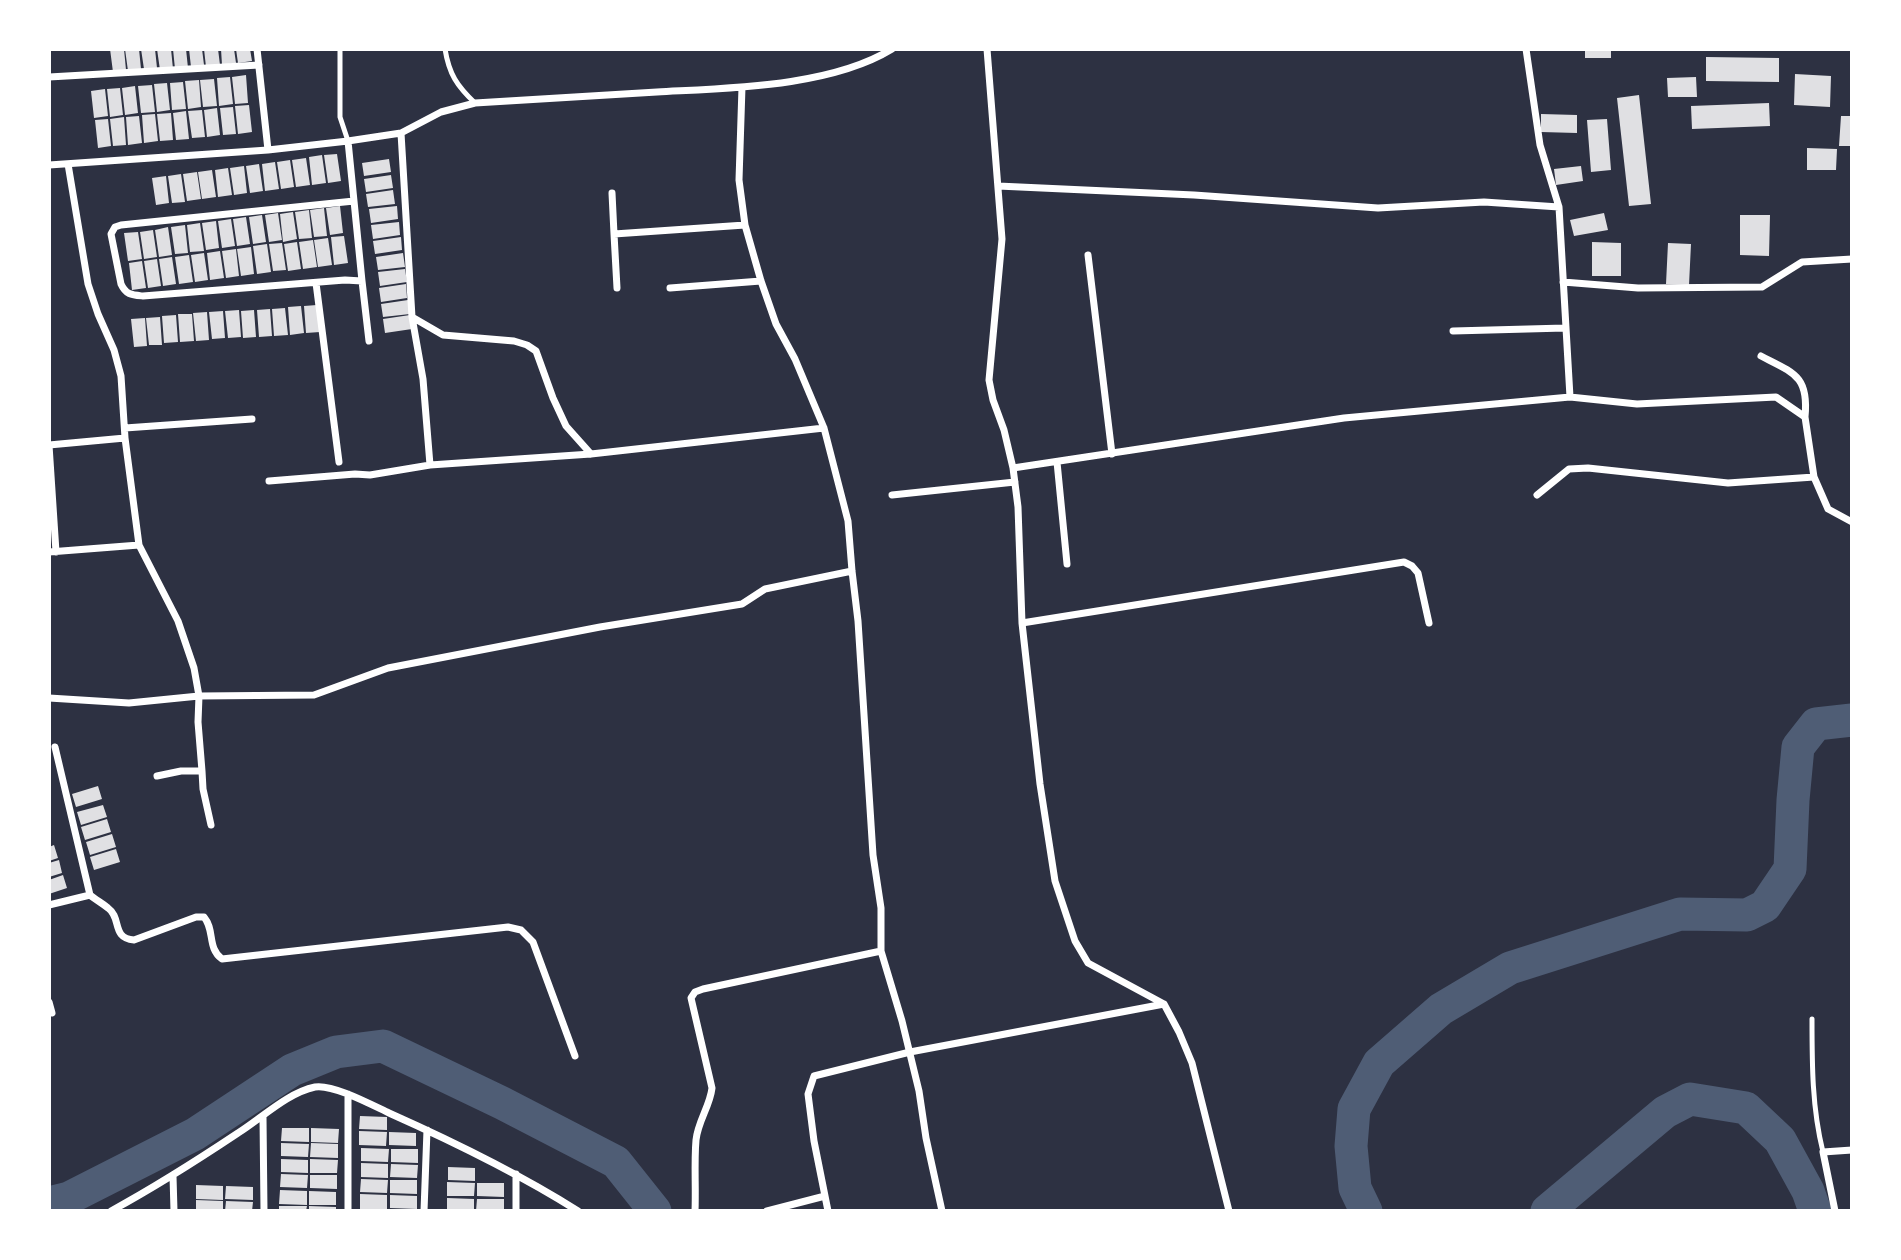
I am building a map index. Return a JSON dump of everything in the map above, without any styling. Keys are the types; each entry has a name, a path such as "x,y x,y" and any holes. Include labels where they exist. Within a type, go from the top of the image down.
{"street":[{"path":"257,49 268,150"},
{"path":"49,165 268,150 348,141 401,133 440,112 475,103 742,88 823,76 879,57 892,49"},
{"path":"987,49 1002,239 989,380 1013,468 1018,507 1022,623 1040,783 1055,881 1075,941 1087,963 1164,1004 1180,1032 1192,1063 1229,1211"},
{"path":"1525,49 1540,145 1559,207 1570,397"},
{"path":"49,77 259,65"},
{"path":"742,88 739,180 744,225 776,324 795,359 824,428 848,521 858,621 873,855 881,908 881,951 910,1052 942,1211"},
{"path":"401,133 412,317 423,379 430,465"},
{"path":"348,141 369,341"},
{"path":"68,163 88,284 114,350 121,376 125,438 139,545 178,621 194,668 199,696 198,722 203,789 211,825"},
{"path":"999,186 1194,195 1378,208 1484,202 1559,207"},
{"path":"612,193 617,288"},
{"path":"354,201 121,225 115,227 111,233 121,284 131,295 362,281"},
{"path":"614,234 744,225"},
{"path":"1088,255 1112,454"},
{"path":"1563,282 1638,288 1762,287 1802,262 1852,259"},
{"path":"670,288 761,281"},
{"path":"316,283 339,462"},
{"path":"412,317 443,335 514,341 536,351 566,426 591,454"},
{"path":"1453,331 1565,328"},
{"path":"1761,356 1788,369 1802,382 1807,398 1805,417 1814,477 1828,509 1852,522"},
{"path":"1013,468 1344,418 1570,397 1637,404 1776,397 1805,417"},
{"path":"125,428 252,419"},
{"path":"270,481 370,475 430,465 591,454 824,428"},
{"path":"125,438 49,445 53,552 139,545"},
{"path":"1057,462 1067,564"},
{"path":"1537,495 1569,469 1588,468 1728,483 1814,477"},
{"path":"892,495 1014,482"},
{"path":"1022,623 1404,562 1418,573 1429,623"},
{"path":"49,698 129,703 199,696 314,695 388,668 743,604 765,589 852,571"},
{"path":"55,747 90,895 113,914 120,936 134,940 196,917 204,917 210,924 213,950 222,959 508,927 521,930 533,942 575,1056"},
{"path":"157,776 181,771 202,771"},
{"path":"49,905 90,895"},
{"path":"695,1211 696,1140 699,1125 711,1100 712,1087 691,998 695,992 881,951"},
{"path":"49,1002 52,1013"},
{"path":"828,1211 808,1094 814,1076 910,1052 1164,1004"},
{"path":"111,1211 173,1176 295,1093 318,1086 348,1094 427,1130 516,1174 578,1211"},
{"path":"348,1094 348,1211"},
{"path":"263,1117 264,1211"},
{"path":"424,1211 427,1130"},
{"path":"1835,1211 1822,1152 1852,1150"},
{"path":"516,1174 516,1211"},
{"path":"173,1176 174,1211"},
{"path":"767,1211 825,1196"}],"lane":[{"path":"341,49 340,117 348,141"},
{"path":"445,49 452,75 459,88 475,103"},
{"path":"1812,1019 1812,1081 1822,1152"}],"building":[{"path":"110,49 124,49 126,70 113,72"},
{"path":"125,49 139,49 141,69 128,71"},
{"path":"141,49 155,49 157,68 144,69"},
{"path":"157,49 171,49 173,69 160,70"},
{"path":"173,49 186,49 188,68 175,69"},
{"path":"189,49 202,49 204,65 191,67"},
{"path":"204,49 218,49 220,65 206,67"},
{"path":"221,49 234,49 236,63 222,65"},
{"path":"236,49 250,49 252,61 238,63"},
{"path":"1585,49 1611,49 1611,58 1585,58"},
{"path":"1706,57 1779,58 1779,82 1706,81"},
{"path":"1795,74 1831,76 1830,107 1794,105"},
{"path":"246,75 248,103 235,104 232,77"},
{"path":"230,77 233,104 219,106 217,78"},
{"path":"1696,77 1697,97 1668,97 1667,78"},
{"path":"214,79 217,106 203,107 200,80"},
{"path":"199,80 201,107 188,109 185,81"},
{"path":"183,82 186,109 172,110 170,83"},
{"path":"167,83 170,110 157,112 154,84"},
{"path":"152,85 155,112 141,113 138,86"},
{"path":"135,86 138,113 125,115 122,88"},
{"path":"120,88 123,115 110,117 107,89"},
{"path":"105,89 108,116 94,118 91,91"},
{"path":"1639,95 1651,204 1629,206 1617,98"},
{"path":"1769,103 1770,126 1692,129 1691,106"},
{"path":"249,105 252,132 238,134 235,106"},
{"path":"233,107 236,134 223,135 220,108"},
{"path":"217,108 220,135 207,137 204,110"},
{"path":"202,110 205,137 192,138 188,111"},
{"path":"186,111 189,139 176,140 173,113"},
{"path":"171,113 173,140 160,141 157,114"},
{"path":"155,114 158,141 144,143 142,115"},
{"path":"1541,114 1577,115 1577,133 1541,132"},
{"path":"139,116 142,143 128,145 126,117"},
{"path":"1841,116 1852,116 1852,146 1839,146"},
{"path":"124,117 126,145 113,146 110,119"},
{"path":"108,119 111,146 98,148 95,120"},
{"path":"1607,119 1611,170 1591,172 1587,120"},
{"path":"1807,148 1837,149 1836,170 1807,170"},
{"path":"337,154 341,181 328,183 324,155"},
{"path":"322,155 326,183 312,185 309,157"},
{"path":"306,158 310,185 296,187 292,160"},
{"path":"389,159 391,172 364,176 362,163"},
{"path":"290,160 294,187 281,189 277,162"},
{"path":"275,162 279,189 265,191 262,164"},
{"path":"259,164 263,191 250,193 246,166"},
{"path":"244,166 247,193 234,195 230,168"},
{"path":"1581,166 1583,181 1556,185 1554,169"},
{"path":"228,168 232,195 218,197 215,170"},
{"path":"212,170 216,197 202,199 198,172"},
{"path":"197,172 201,199 187,201 183,174"},
{"path":"181,174 185,202 172,203 168,176"},
{"path":"391,175 393,188 366,192 364,179"},
{"path":"166,176 169,203 156,205 152,178"},
{"path":"393,190 395,204 368,207 366,194"},
{"path":"340,206 343,233 330,235 326,208"},
{"path":"397,206 398,219 371,223 369,209"},
{"path":"324,208 327,236 314,237 310,210"},
{"path":"309,210 312,238 299,239 295,212"},
{"path":"293,212 297,239 283,242 280,214"},
{"path":"278,213 282,240 269,242 265,215"},
{"path":"1604,213 1608,230 1574,236 1570,220"},
{"path":"262,215 266,242 253,244 249,217"},
{"path":"1740,215 1770,215 1769,256 1740,255"},
{"path":"246,217 250,244 237,246 233,219"},
{"path":"231,219 235,246 222,248 218,221"},
{"path":"216,221 219,248 206,250 202,223"},
{"path":"399,222 400,235 373,239 371,225"},
{"path":"200,223 204,251 190,252 187,225"},
{"path":"185,225 188,253 175,254 171,227"},
{"path":"168,227 172,255 159,257 155,230"},
{"path":"153,230 157,257 144,259 140,232"},
{"path":"138,232 142,259 128,261 124,233"},
{"path":"344,236 348,263 334,265 331,237"},
{"path":"401,237 402,250 375,254 373,241"},
{"path":"328,238 332,265 318,267 314,240"},
{"path":"313,240 317,267 303,269 299,242"},
{"path":"297,242 301,269 288,271 284,244"},
{"path":"1592,242 1621,243 1621,276 1592,276"},
{"path":"282,243 286,270 273,271 269,244"},
{"path":"1668,243 1691,244 1689,285 1666,284"},
{"path":"267,244 271,272 257,274 253,246"},
{"path":"251,247 254,274 241,276 237,249"},
{"path":"236,249 239,276 226,278 222,251"},
{"path":"220,251 224,278 210,280 207,253"},
{"path":"204,253 208,280 195,282 191,255"},
{"path":"403,253 405,267 378,270 376,257"},
{"path":"189,255 193,282 179,284 175,257"},
{"path":"172,257 176,284 163,286 159,259"},
{"path":"157,259 161,286 148,288 144,261"},
{"path":"142,261 146,288 132,290 129,263"},
{"path":"405,269 407,282 380,286 378,272"},
{"path":"406,284 407,298 381,302 379,288"},
{"path":"408,300 410,314 383,317 381,304"},
{"path":"317,305 320,332 306,333 304,306"},
{"path":"301,306 304,333 290,335 288,307"},
{"path":"285,308 288,335 274,336 272,309"},
{"path":"270,309 272,336 259,337 257,310"},
{"path":"239,310 241,337 228,338 225,311"},
{"path":"254,310 256,337 243,338 241,311"},
{"path":"223,311 225,338 212,339 209,312"},
{"path":"207,312 209,340 196,341 193,313"},
{"path":"178,314 192,314 194,341 180,342"},
{"path":"176,315 178,342 164,343 162,316"},
{"path":"410,315 412,329 385,333 383,319"},
{"path":"160,317 162,345 149,345 146,318"},
{"path":"145,318 147,346 134,347 131,319"},
{"path":"98,786 102,799 76,807 72,794"},
{"path":"103,805 107,817 81,825 77,812"},
{"path":"107,819 111,832 85,840 81,827"},
{"path":"112,834 116,847 90,855 86,842"},
{"path":"54,845 58,858 49,861 49,847"},
{"path":"116,849 120,862 94,870 90,857"},
{"path":"59,860 62,873 49,877 49,863"},
{"path":"63,875 67,888 49,894 49,880"},
{"path":"360,1116 387,1117 387,1130 359,1129"},
{"path":"282,1128 309,1128 309,1142 281,1141"},
{"path":"311,1128 339,1129 338,1143 311,1142"},
{"path":"359,1131 387,1132 386,1146 359,1145"},
{"path":"389,1132 416,1133 416,1146 389,1145"},
{"path":"281,1143 309,1144 308,1157 281,1156"},
{"path":"311,1143 338,1144 338,1158 310,1157"},
{"path":"361,1148 389,1149 388,1162 361,1161"},
{"path":"391,1149 418,1149 418,1163 391,1162"},
{"path":"281,1159 308,1160 308,1173 281,1172"},
{"path":"310,1159 338,1160 337,1173 310,1173"},
{"path":"361,1163 388,1164 388,1178 361,1177"},
{"path":"391,1164 418,1165 417,1178 390,1177"},
{"path":"448,1167 475,1168 475,1181 448,1180"},
{"path":"281,1174 308,1175 307,1188 280,1187"},
{"path":"310,1175 337,1175 337,1189 310,1188"},
{"path":"361,1179 388,1180 387,1193 360,1192"},
{"path":"390,1180 417,1180 417,1194 390,1193"},
{"path":"447,1182 475,1183 474,1196 447,1196"},
{"path":"477,1183 504,1183 504,1197 477,1196"},
{"path":"196,1185 223,1186 223,1200 196,1199"},
{"path":"226,1186 253,1187 253,1200 225,1199"},
{"path":"280,1190 307,1191 307,1205 279,1204"},
{"path":"309,1191 336,1192 336,1205 309,1205"},
{"path":"360,1194 387,1195 387,1211 360,1211"},
{"path":"390,1195 417,1196 417,1209 390,1208"},
{"path":"447,1198 474,1199 474,1211 447,1211"},
{"path":"477,1199 504,1199 504,1211 476,1211"},
{"path":"196,1200 223,1201 223,1211 196,1211"},
{"path":"226,1201 253,1202 252,1211 225,1211"},
{"path":"279,1206 307,1206 306,1211 279,1211"},
{"path":"309,1206 336,1207 336,1211 309,1211"}],"waterway":[{"path":"1366,1211 1355,1188 1351,1146 1354,1109 1379,1063 1441,1009 1510,968 1680,914 1747,915 1765,906 1790,869 1798,747 1816,724 1852,720"},
{"path":"49,1203 69,1198 195,1134 292,1070 336,1052 383,1046 616,1162 655,1211"},
{"path":"1547,1211 1665,1112 1690,1099 1746,1108 1780,1140 1808,1191 1815,1211"}]}
